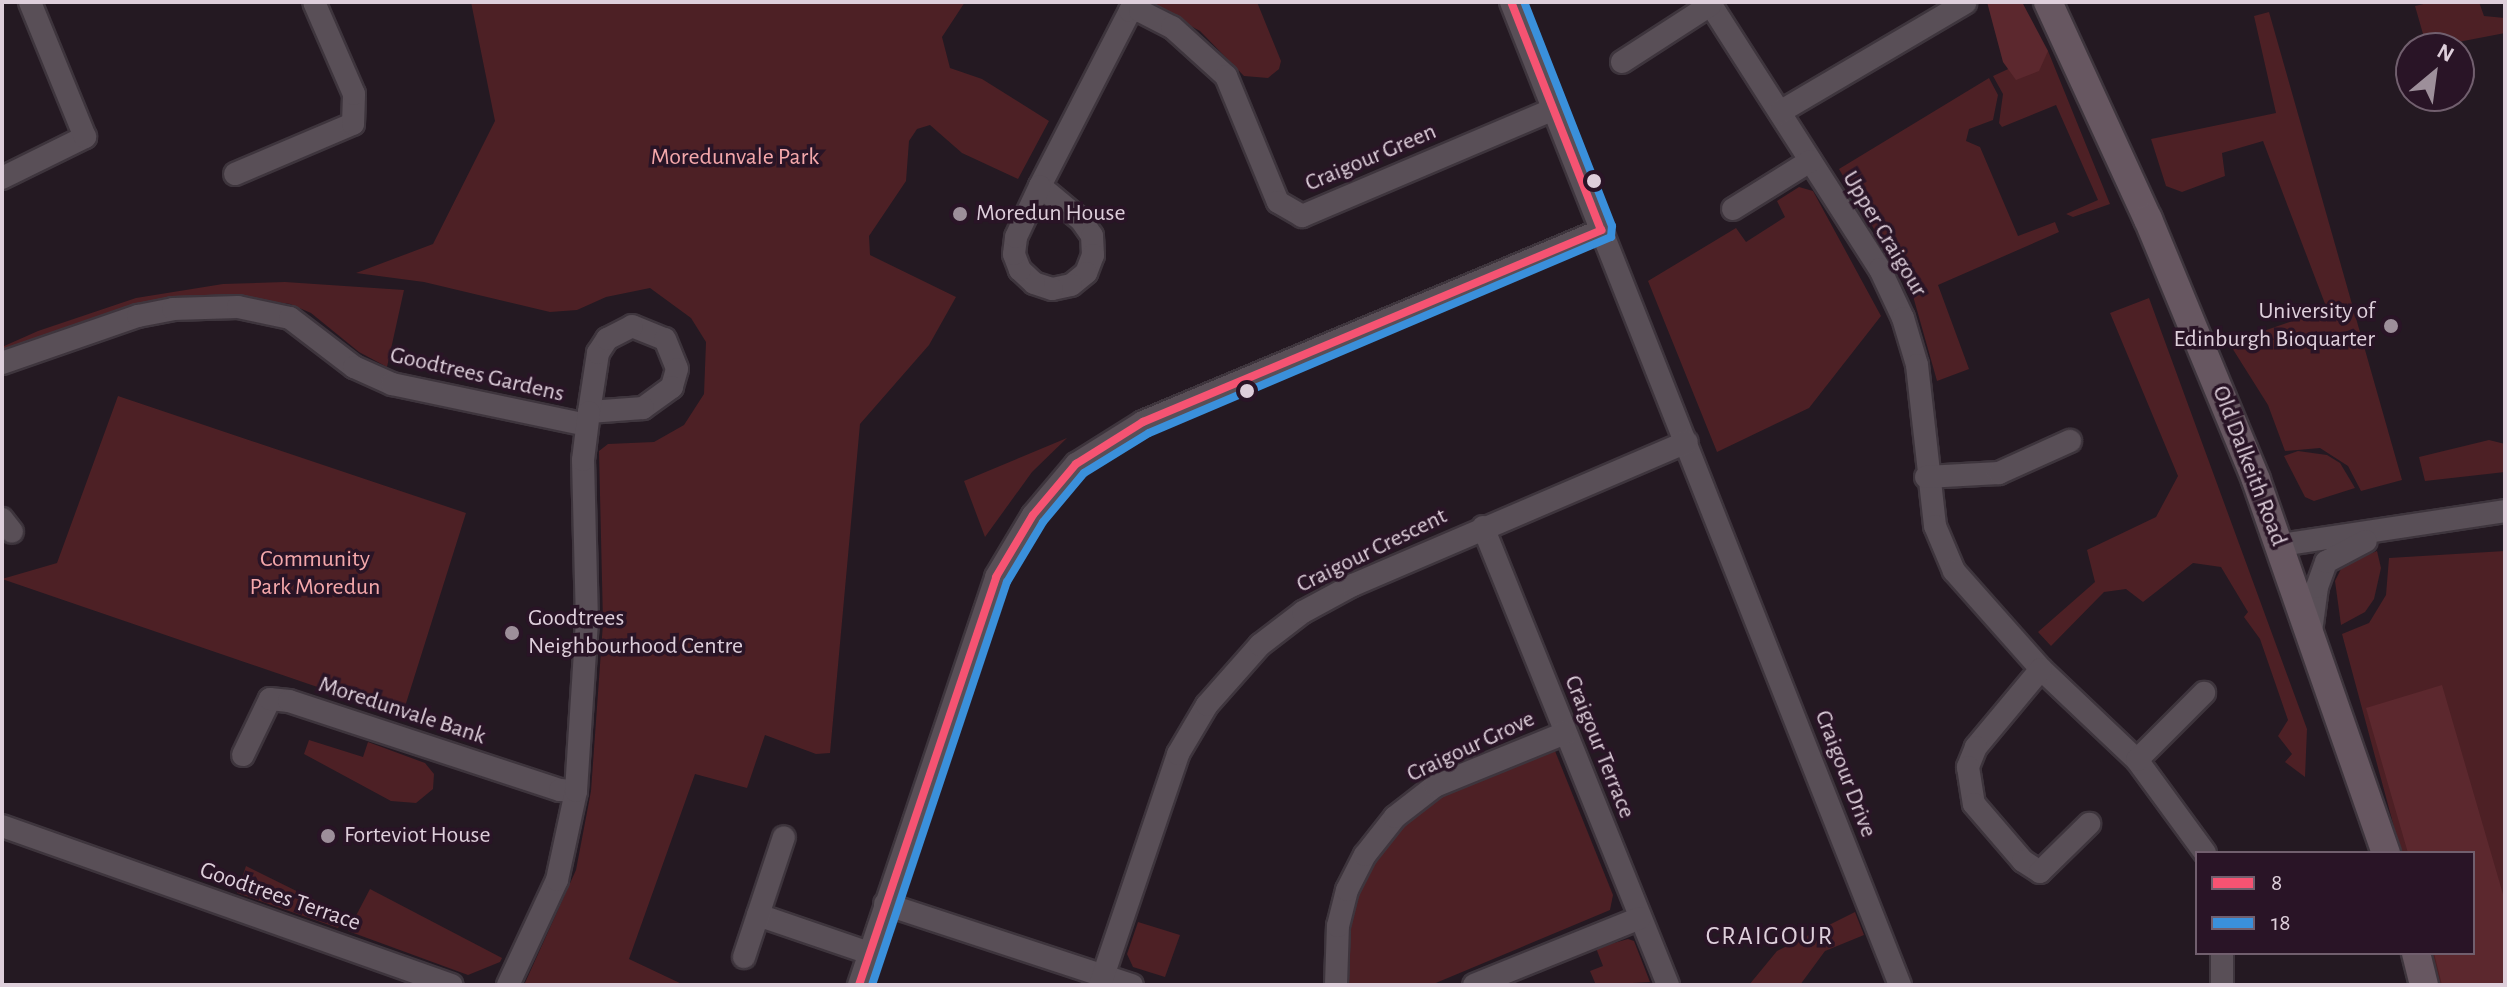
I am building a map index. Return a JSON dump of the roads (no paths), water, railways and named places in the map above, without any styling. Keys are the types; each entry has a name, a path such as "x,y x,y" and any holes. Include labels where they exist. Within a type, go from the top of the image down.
{"main road":[{"name":"Old Dalkeith Road","path":"2048,2 2148,219 2281,545 2385,851"},
{"path":"2416,955 2424,985"}],"street":[{"path":"2,178 85,137 30,2"},
{"path":"235,174 353,124 354,94 314,2"},
{"name":"Craigour Drive","path":"1511,2 1900,985"},
{"path":"1780,112 1965,3"},
{"name":"Upper Craigour","path":"1622,62 1709,4 1880,269 1903,318 1917,365 1926,477 1935,526 1954,571 2041,669 2137,760 2204,851"},
{"name":"Craigour Green","path":"1040,186 1081,220 1092,236 1093,255 1086,273 1071,285 1052,289 1034,283 1020,270 1014,254 1016,237 1040,186 1130,11 1172,27 1218,66 1240,102 1278,202 1302,216 1552,110"},
{"name":"Upper Craigour","path":"1733,209 1810,161"},
{"path":"859,985 996,577 1033,515 1076,464 1143,422 1601,230"},
{"name":"Goodtrees Gardens","path":"2,363 138,316 173,309 238,307 290,318 354,367 392,384 588,419 643,408 664,396 677,369 665,339 632,326 607,339 598,353 588,419"},
{"path":"508,985 557,880 576,791 587,623 583,490 588,419"},
{"path":"1926,477 1999,473 2070,441"},
{"name":"Craigour Crescent","path":"1101,980 1178,754 1227,679 1274,633 1319,602 1483,527 1687,442"},
{"path":"2281,545 2424,520 2505,511"},
{"path":"2311,633 2317,587 2326,562 2351,546 2424,520"},
{"name":"Craigour Terrace","path":"1483,527 1668,985"},
{"path":"2041,669 1989,729 1968,767 1974,804 2038,883 2089,824"},
{"path":"2137,760 2204,693"},
{"name":"Moredunvale Bank","path":"243,755 270,699 289,701 560,790 576,791"},
{"name":"Craigour Grove","path":"1336,985 1338,926 1347,890 1365,855 1395,817 1435,786 1565,733"},
{"name":"Goodtrees Terrace","path":"2,826 452,985"},
{"path":"744,957 784,837"},
{"path":"885,904 1101,980 1132,985"},
{"path":"758,915 869,953"},
{"path":"1474,985 1640,918"},
{"path":"2222,955 2222,985"}],"place":[{"name":"Moredun House","path":"960,214"},
{"name":"University of Edinburgh Bioquarter","path":"2391,326"},
{"name":"Goodtrees Neighbourhood Centre","path":"512,633"},
{"name":"Forteviot House","path":"328,836"}],"district":[{"name":"CRAIGOUR","path":"1770,937"}],"park label":[{"name":"Moredunvale Park","path":"735,158"},
{"name":"Community Park Moredun","path":"315,574"}]}
